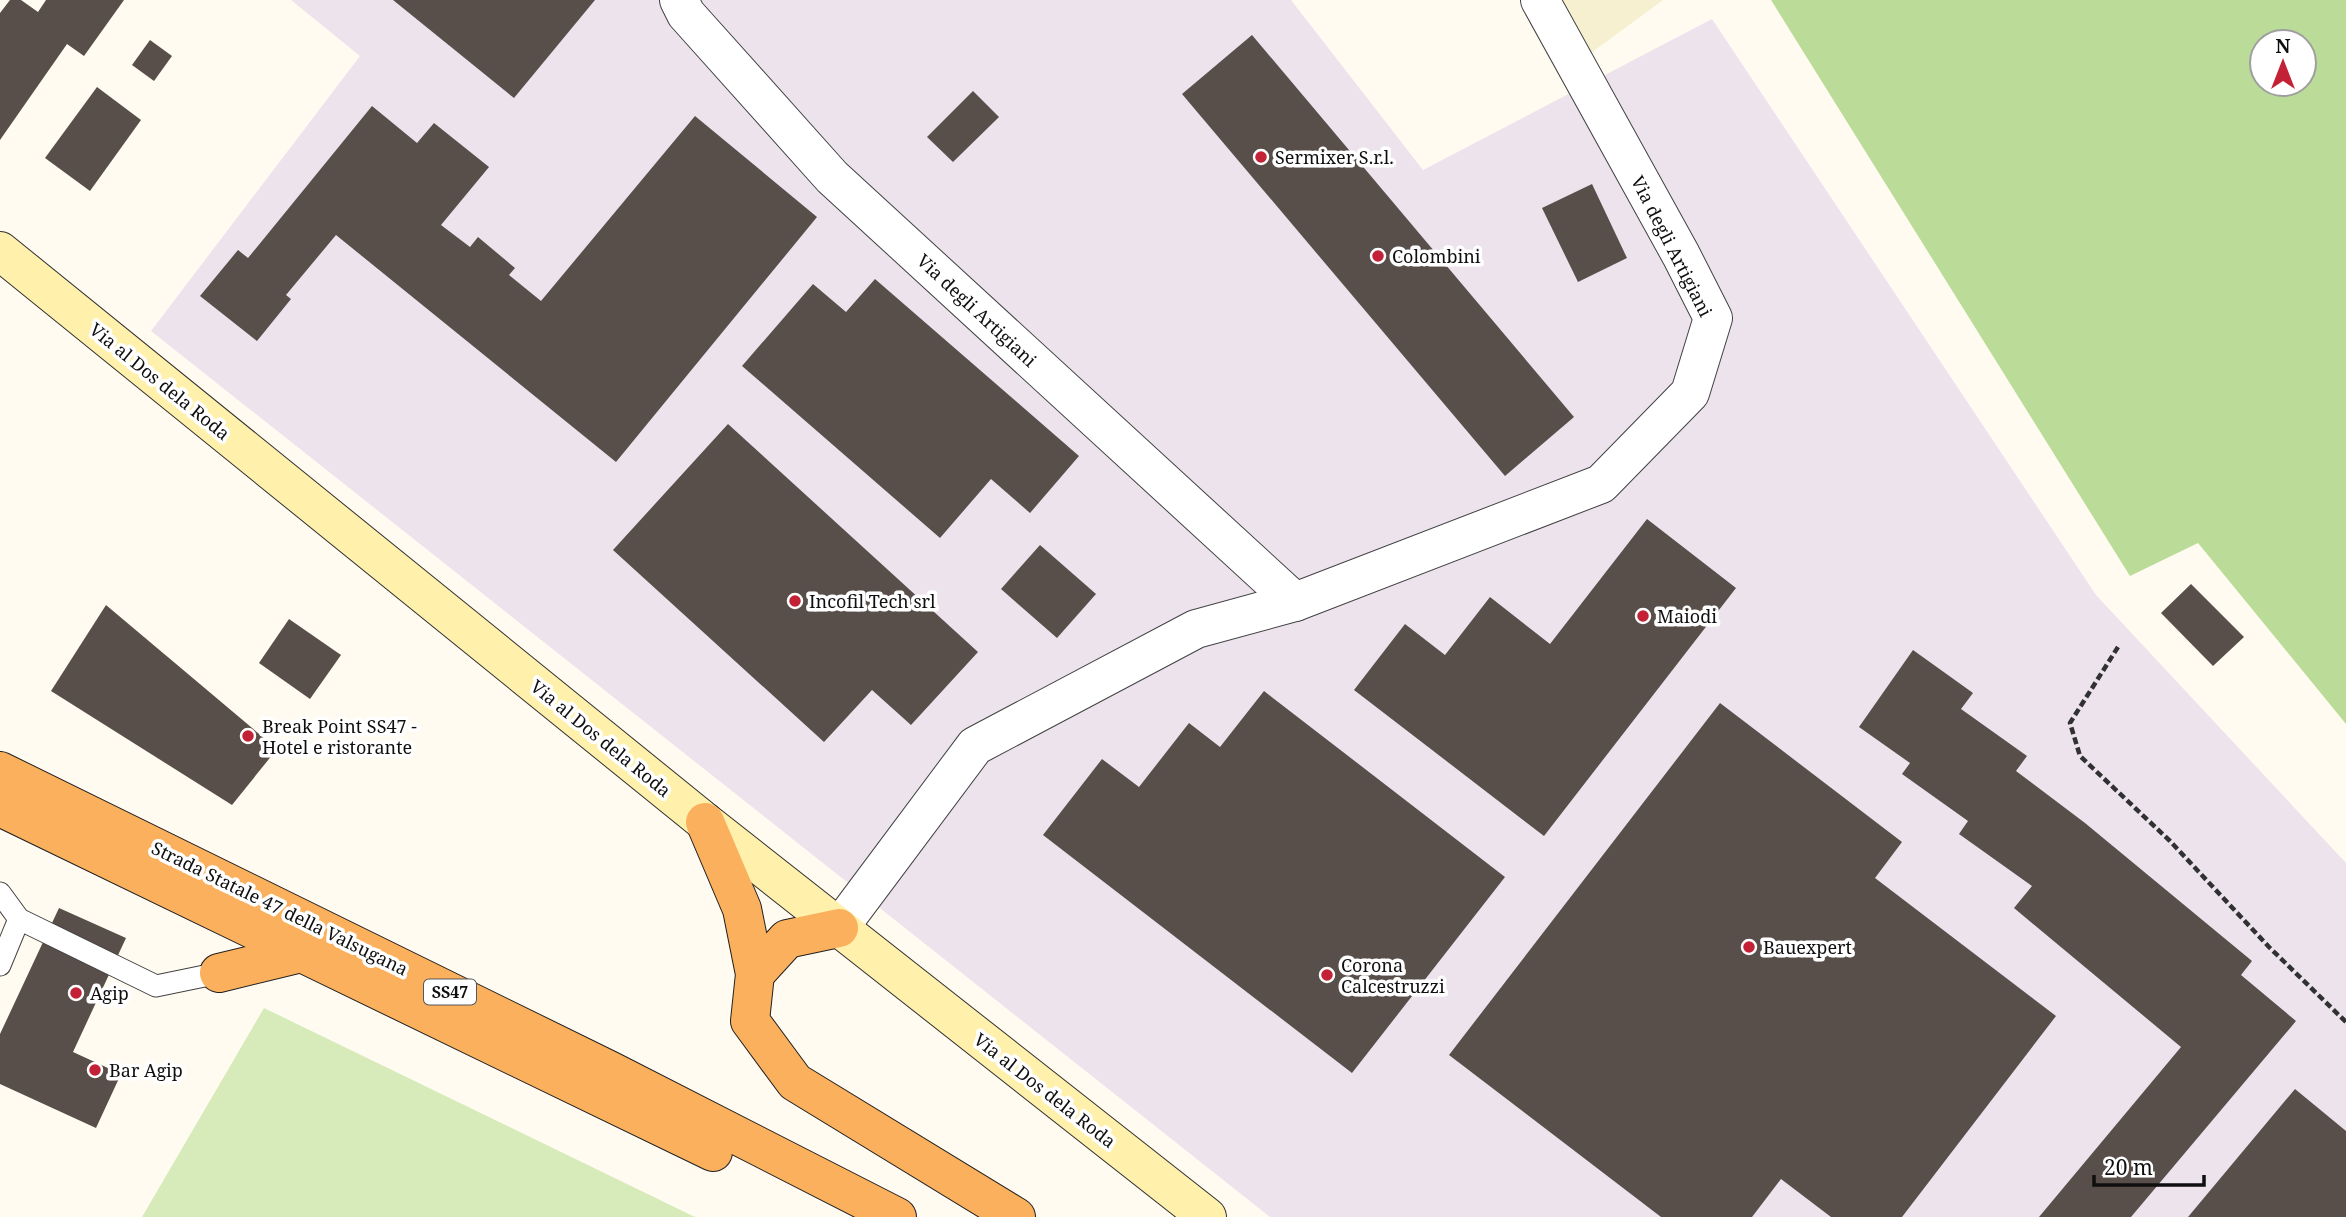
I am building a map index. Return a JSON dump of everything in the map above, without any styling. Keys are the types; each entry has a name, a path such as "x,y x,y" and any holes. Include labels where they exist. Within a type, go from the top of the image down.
{"highway":[{"name":"Strada Statale 47 della Valsugana","path":"0,771 611,1071 897,1217"},
{"name":"Strada Statale 47 della Valsugana","path":"0,807 846,1217"},
{"path":"705,822 742,909 755,974 750,1021 795,1082 1016,1217"},
{"path":"755,974 787,939 839,928"},
{"path":"219,973 301,953"}],"main road":[{"name":"Via al Dos dela Roda","path":"0,251 705,822 1208,1217"}],"street":[{"name":"Via degli Artigiani","path":"679,0 686,14 832,177 1295,602"},
{"name":"Via degli Artigiani","path":"839,928 975,746 1196,629 1295,602 1601,484 1690,393 1713,318 1540,0"}],"lane":[{"path":"0,893 19,919 156,986 219,973"},
{"path":"0,965 19,919"}],"path":[{"path":"2118,648 2070,723 2080,755 2170,841 2269,947 2346,1022"}],"shaded area":[{"path":"291,0 1291,0 1423,170 1712,19 2096,595 2346,863 2346,1217 1270,1217 151,331 360,56"},
{"path":"1558,0 1663,0 1587,56"}],"green space":[{"path":"1771,0 2346,0 2346,724 2198,543 2130,576"},
{"path":"264,1008 695,1217 142,1217"}],"building":[{"path":"10,0 21,0 38,12 46,0 124,0 84,56 67,44 0,140 0,13"},
{"path":"393,0 595,0 514,98"},
{"name":"Colombini","path":"1252,35 1574,417 1505,476 1182,94"},
{"path":"150,40 172,56 154,81 132,65"},
{"path":"97,87 141,120 90,191 45,158"},
{"path":"973,91 999,117 953,162 927,137"},
{"path":"372,106 417,143 434,123 489,167 441,225 470,247 478,237 515,268 509,275 541,301 695,116 817,217 616,462 336,235 286,295 291,299 257,341 200,296 238,250 248,258"},
{"path":"1592,184 1627,258 1578,282 1542,208"},
{"path":"875,279 1079,456 1030,513 991,479 940,538 742,366 813,284 846,312"},
{"name":"Incofil Tech srl","path":"728,424 978,652 911,725 872,690 824,742 613,550"},
{"path":"1647,519 1736,588 1544,836 1354,690 1405,624 1445,655 1490,597 1550,644"},
{"path":"1040,545 1096,594 1057,638 1001,589"},
{"path":"2191,584 2244,637 2213,666 2161,613"},
{"path":"106,605 277,749 232,805 51,691"},
{"path":"289,619 341,655 310,699 259,663"},
{"path":"1913,650 1973,693 1961,709 2027,756 2016,771 2085,823 2252,961 2241,975 2296,1021 2131,1217 2039,1217 2181,1047 2014,908 2032,886 1959,834 1968,821 1902,774 1910,763 1859,727"},
{"name":"Corona Calcestruzzi","path":"1264,691 1505,877 1352,1073 1043,835 1102,759 1139,787 1189,723 1220,747"},
{"name":"Bauexpert","path":"1720,703 1902,842 1875,878 2056,1016 1902,1217 1831,1217 1781,1179 1752,1217 1661,1217 1449,1055"},
{"path":"59,908 126,938 73,1052 121,1074 96,1128 0,1084 0,1034"},
{"path":"2295,1089 2346,1131 2346,1217 2188,1217"}],"place":[{"name":"Sermixer S.r.l.","path":"1261,157"},
{"name":"Colombini","path":"1378,256"},
{"name":"Incofil Tech srl","path":"795,601"},
{"name":"Maiodi","path":"1643,616"},
{"name":"Break Point SS47 - Hotel e ristorante","path":"248,736"},
{"name":"Bauexpert","path":"1749,947"},
{"name":"Corona Calcestruzzi","path":"1327,975"},
{"name":"Agip","path":"76,993"},
{"name":"Bar Agip","path":"95,1070"}]}
